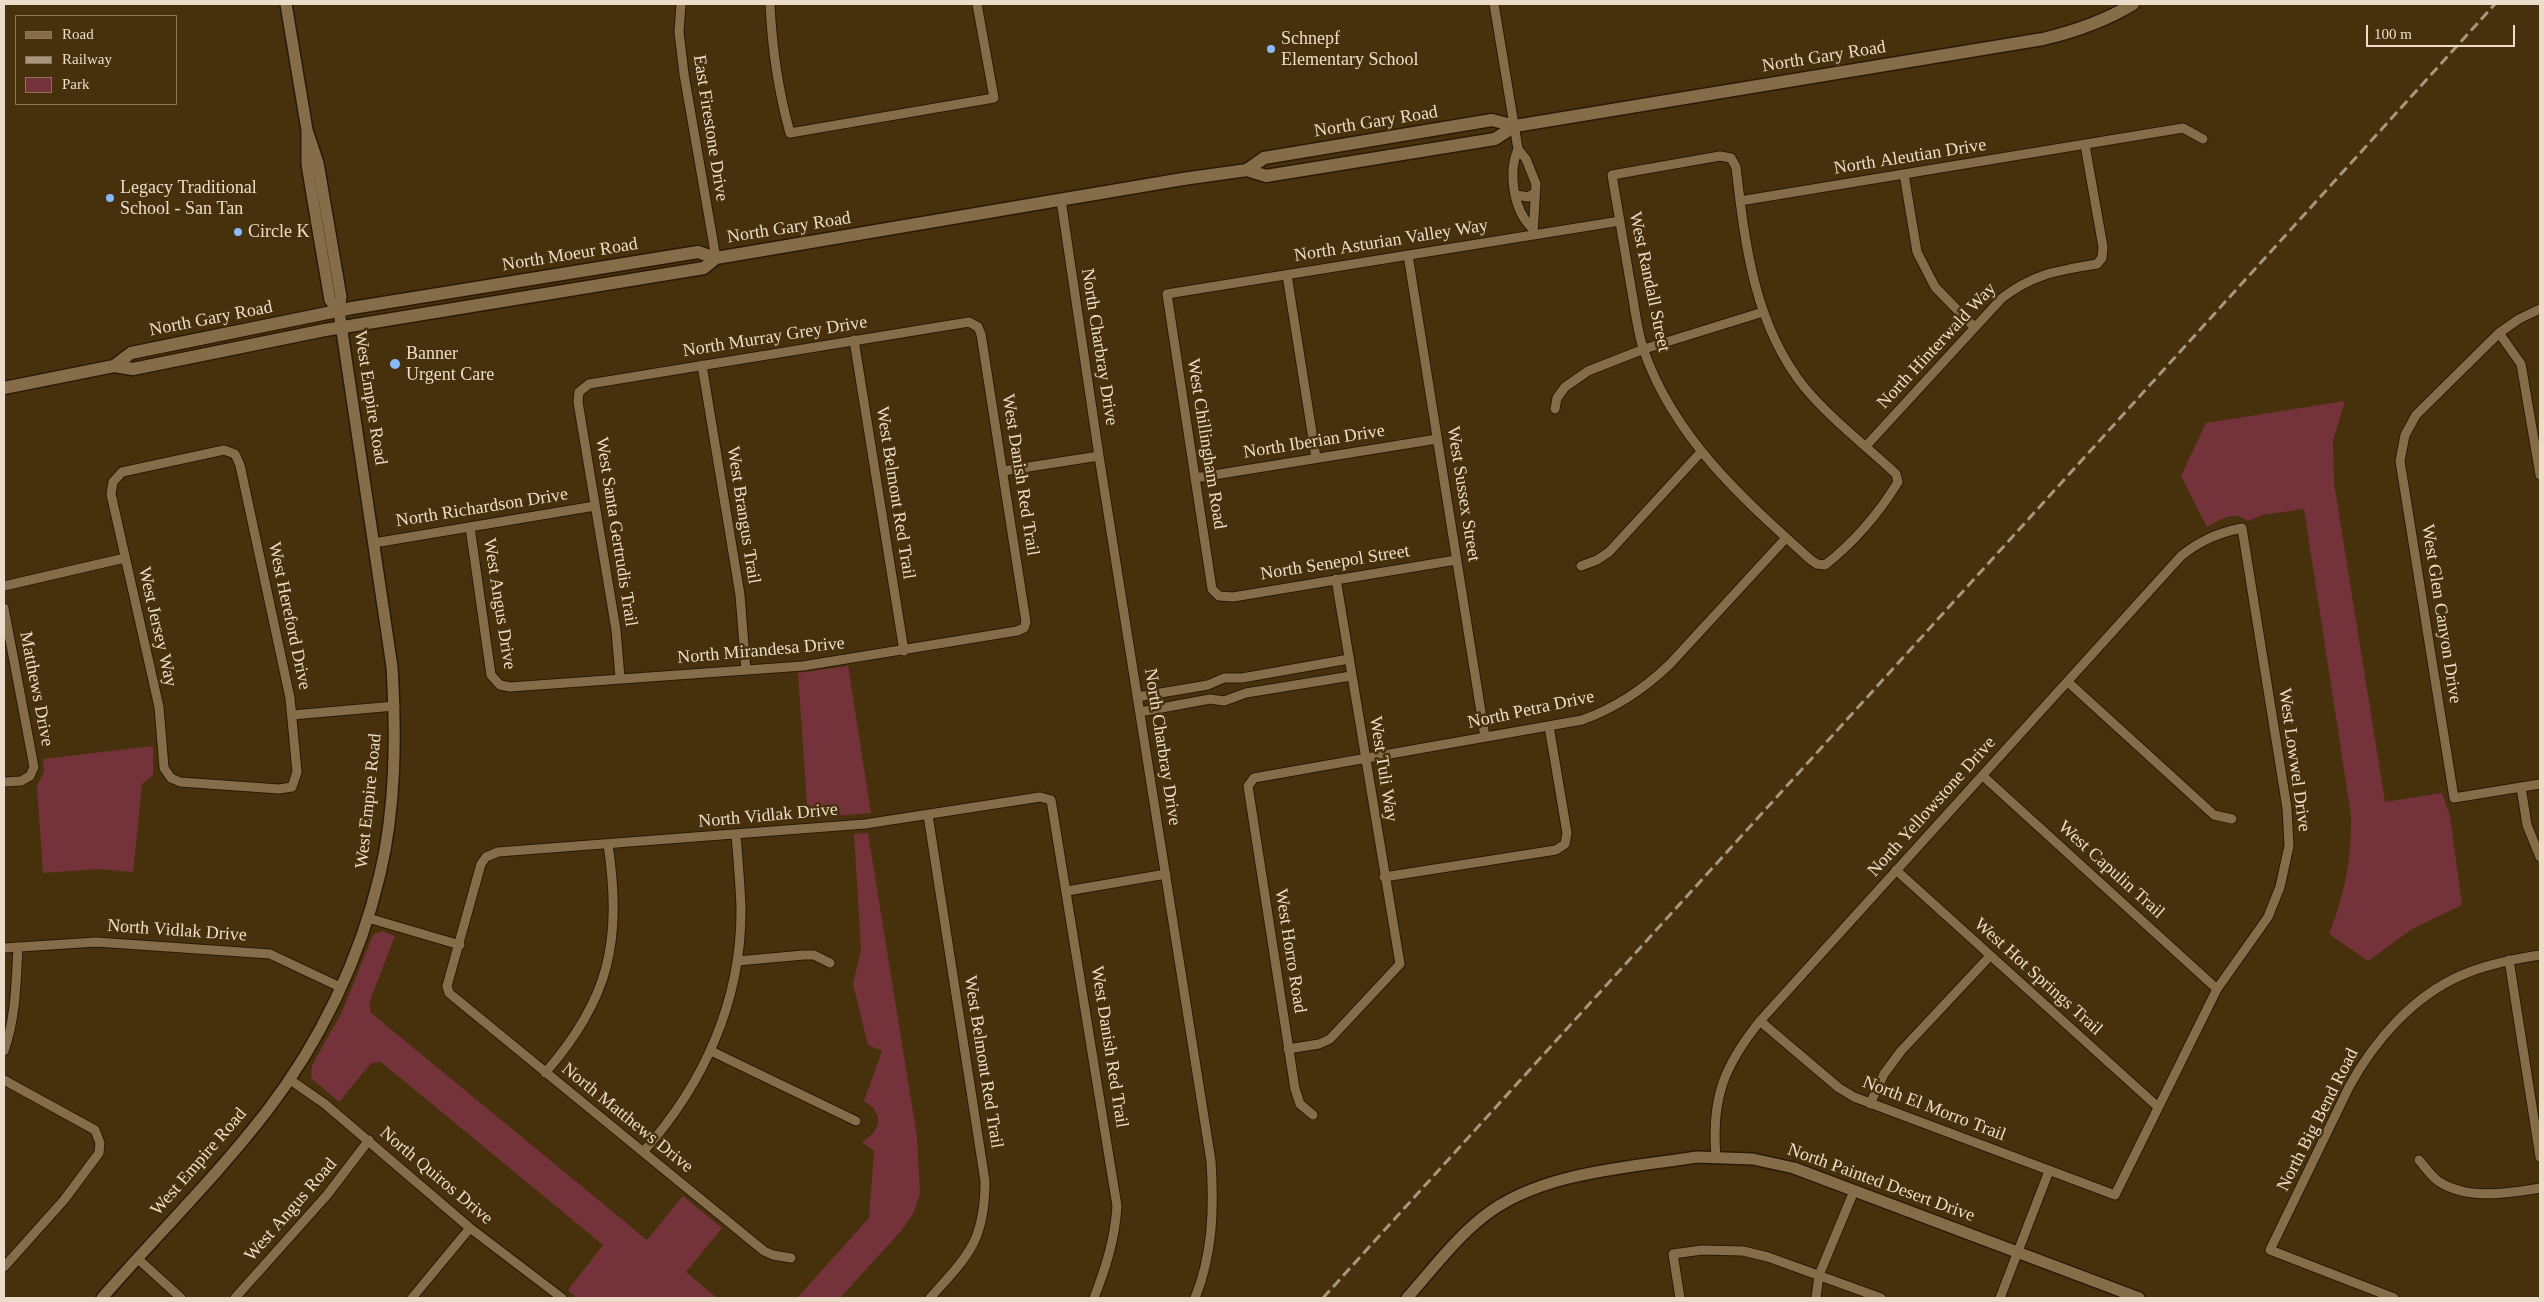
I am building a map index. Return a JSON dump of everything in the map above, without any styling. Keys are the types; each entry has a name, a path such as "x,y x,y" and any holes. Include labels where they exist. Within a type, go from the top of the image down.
{"main road":[{"name":"North Gary Road","path":"1247,170 1266,176 1495,139 1515,126 2043,39 2076,31 2114,16 2133,4"},
{"name":"North Gary Road","path":"341,327 704,268 716,258 1247,170 1264,158 1492,120 1515,126"},
{"name":"North Moeur Road","path":"429,295 698,252 716,258"},
{"name":"North Gary Road","path":"4,388 114,366 131,353 429,295"},
{"path":"114,366 133,369 341,327"}],"street":[{"name":"West Empire Road","path":"102,1298 245,1138 289,1079 325,1019 368,918 380,873 389,820 395,706 392,667 341,327 339,311 341,297 318,162 306,130 286,4"},
{"name":"East Firestone Drive","path":"681,4 679,32 684,74 716,258"},
{"path":"770,4 772,36 781,100 790,133 994,98 978,4"},
{"path":"1494,4 1518,149 1513,161 1512,188 1523,219 1532,231"},
{"name":"North Aleutian Drive","path":"1740,201 2184,128 2203,139"},
{"name":"North Hinterwald Way","path":"1866,446 2002,298 2023,282 2051,272 2097,264 2102,258 2103,247 2085,145"},
{"path":"1518,149 1526,159 1536,184 1536,211 1532,231"},
{"name":"West Randall Street","path":"1740,201 1736,167 1731,158 1720,156 1612,175 1644,349 1665,396 1701,452 1723,478 1786,538 1817,564 1825,565 1870,521 1898,482 1896,474 1866,446"},
{"path":"1904,174 1917,252 1936,288 1974,327"},
{"path":"1516,195 1528,197 1535,193"},
{"name":"North Charbray Drive","path":"1060,200 1211,1161 1214,1199 1211,1237 1195,1298"},
{"path":"1740,201 1753,282 1763,312 1789,366 1806,389 1866,446"},
{"name":"North Asturian Valley Way","path":"1167,294 1408,255 1532,231 1620,221"},
{"name":"West Sussex Street","path":"1408,255 1485,737"},
{"path":"1287,275 1316,458"},
{"name":"West Chillingham Road","path":"1167,294 1212,588 1219,596"},
{"name":"West Glen Canyon Drive","path":"2521,787 2454,798 2400,467 2401,446 2416,415 2499,333 2519,319 2540,309"},
{"path":"1555,409 1557,398 1566,387 1588,370 1644,349 1763,312"},
{"name":"North Murray Grey Drive","path":"579,392 589,384 854,340 969,322 978,327"},
{"name":"West Danish Red Trail","path":"978,327 981,334 1003,471 1026,622 1024,628"},
{"path":"2499,333 2521,364 2540,475"},
{"name":"West Belmont Red Trail","path":"854,340 904,651"},
{"name":"West Brangus Trail","path":"702,365 740,595 746,670"},
{"name":"West Santa Gertrudis Trail","path":"579,392 578,402 616,630 620,678"},
{"name":"North Iberian Drive","path":"1196,478 1438,439"},
{"name":"West Jersey Way","path":"235,454 224,450 122,472 113,482 111,494 159,707 164,768 170,778 180,782 280,789 292,787"},
{"path":"1581,566 1597,560 1609,552 1701,452"},
{"name":"West Hereford Drive","path":"235,454 240,465 292,715 297,772 292,787"},
{"path":"1003,471 1099,456"},
{"name":"North Richardson Drive","path":"374,543 595,506"},
{"name":"West Angus Drive","path":"470,527 491,675 500,685"},
{"name":"North Yellowstone Drive","path":"1716,1157 1714,1118 1728,1068 1743,1042 1760,1021 2182,556 2204,539 2242,528"},
{"name":"West Lowwel Drive","path":"2115,1195 2217,989 2268,917 2280,886 2289,846 2287,808 2242,528"},
{"name":"North Petra Drive","path":"1248,786 1254,778 1261,775 1582,720 1605,712 1653,680 1786,538"},
{"path":"4,586 125,558"},
{"name":"North Senepol Street","path":"1219,596 1234,597 1456,560"},
{"name":"West Tuli Way","path":"1288,1049 1319,1044 1330,1039 1400,964 1384,878 1336,580"},
{"name":"Matthews Drive","path":"4,608 34,767 30,776 20,781 4,782"},
{"name":"North Mirandesa Drive","path":"500,685 510,687 804,666 904,651 1017,631 1024,628"},
{"path":"1137,697 1208,685 1224,678 1242,678 1349,659"},
{"path":"1140,712 1210,699 1224,701 1246,693 1352,676"},
{"path":"1234,677 1240,685 1239,696"},
{"path":"2068,682 2214,815 2232,819"},
{"path":"292,715 395,706"},
{"path":"1384,878 1556,850 1565,844 1566,834 1549,726"},
{"name":"West Capulin Trail","path":"1984,776 2217,989"},
{"path":"2540,784 2521,787 2527,825 2540,856"},
{"name":"West Horro Road","path":"1248,786 1288,1049 1300,1104 1312,1115"},
{"name":"North Vidlak Drive","path":"460,945 481,864 486,857 498,852 865,824 1040,797 1051,800"},
{"name":"West Danish Red Trail","path":"1051,800 1117,1206 1115,1231 1110,1253 1094,1298"},
{"name":"West Belmont Red Trail","path":"928,815 985,1181 982,1226 962,1262 930,1298"},
{"path":"643,1152 667,1125 687,1096 712,1050 724,1017 737,961 741,908 736,835"},
{"path":"545,1073 569,1046 584,1022 597,997 606,968 613,936 615,901 608,844"},
{"name":"West Hot Springs Trail","path":"1896,870 2158,1106"},
{"path":"1067,891 1166,874"},
{"path":"368,918 460,945"},
{"name":"North Vidlak Drive","path":"4,948 96,942 270,954 340,987"},
{"name":"North Matthews Drive","path":"460,945 447,986 449,993 764,1251 772,1255 791,1258"},
{"path":"4,1051 11,1030 15,1003 18,947"},
{"path":"737,961 804,955 814,956 830,963"},
{"name":"North Big Bend Road","path":"2394,1298 2270,1250 2349,1087 2361,1066 2386,1034 2413,1008 2461,975 2509,960 2540,955"},
{"path":"1870,1104 1884,1074 1901,1051 1990,956"},
{"path":"2509,960 2540,1157"},
{"name":"North El Morro Trail","path":"1760,1021 1839,1088 1870,1104 2115,1195"},
{"path":"712,1050 856,1121"},
{"name":"North Quiros Drive","path":"289,1079 326,1104 470,1228 562,1298"},
{"path":"4,1080 94,1130 100,1143 99,1153 64,1200 4,1267"},
{"name":"West Angus Road","path":"235,1298 327,1195 369,1140"},
{"name":"North Painted Desert Drive","path":"1407,1298 1482,1218 1525,1191 1567,1178 1689,1158 1716,1157 1770,1162 1814,1175 2139,1298"},
{"path":"2420,1160 2438,1180 2471,1192 2496,1194 2540,1188"},
{"path":"2000,1298 2049,1171"},
{"path":"1816,1298 1819,1275 1854,1191"},
{"path":"412,1298 470,1228"},
{"path":"1680,1298 1673,1254 1718,1249 1743,1251 1768,1257 1881,1298"},
{"path":"137,1258 181,1298"}],"green space":[{"path":"2345,401 2333,441 2334,483 2385,802 2442,793 2450,816 2462,905 2412,929 2368,961 2329,934 2339,905 2349,861 2351,815 2304,509 2262,515 2248,521 2232,516 2207,527 2181,476 2206,423"},
{"path":"848,666 871,813 808,818 798,673"},
{"path":"153,746 153,775 142,784 133,872 98,869 43,873 37,786 44,772 43,759"},
{"path":"868,833 917,1137 920,1194 913,1214 901,1231 840,1298 797,1298 869,1218 874,1151 862,1142 877,1127 878,1116 871,1106 864,1101 882,1051 868,1045 853,984 861,949 854,834"},
{"path":"382,931 395,936 369,1003 371,1013 647,1240 683,1196 722,1228 686,1272 717,1298 577,1298 568,1290 603,1245 381,1062 371,1063 339,1102 311,1078 312,1065 342,1012 373,935"}],"railway":[{"path":"1323,1298 2495,4"}],"place":[{"name":"Schnepf Elementary School","path":"1271,49"},
{"name":"Legacy Traditional School - San Tan","path":"110,198"},
{"name":"Circle K","path":"238,232"},
{"name":"Banner Urgent Care","path":"395,364"}]}
